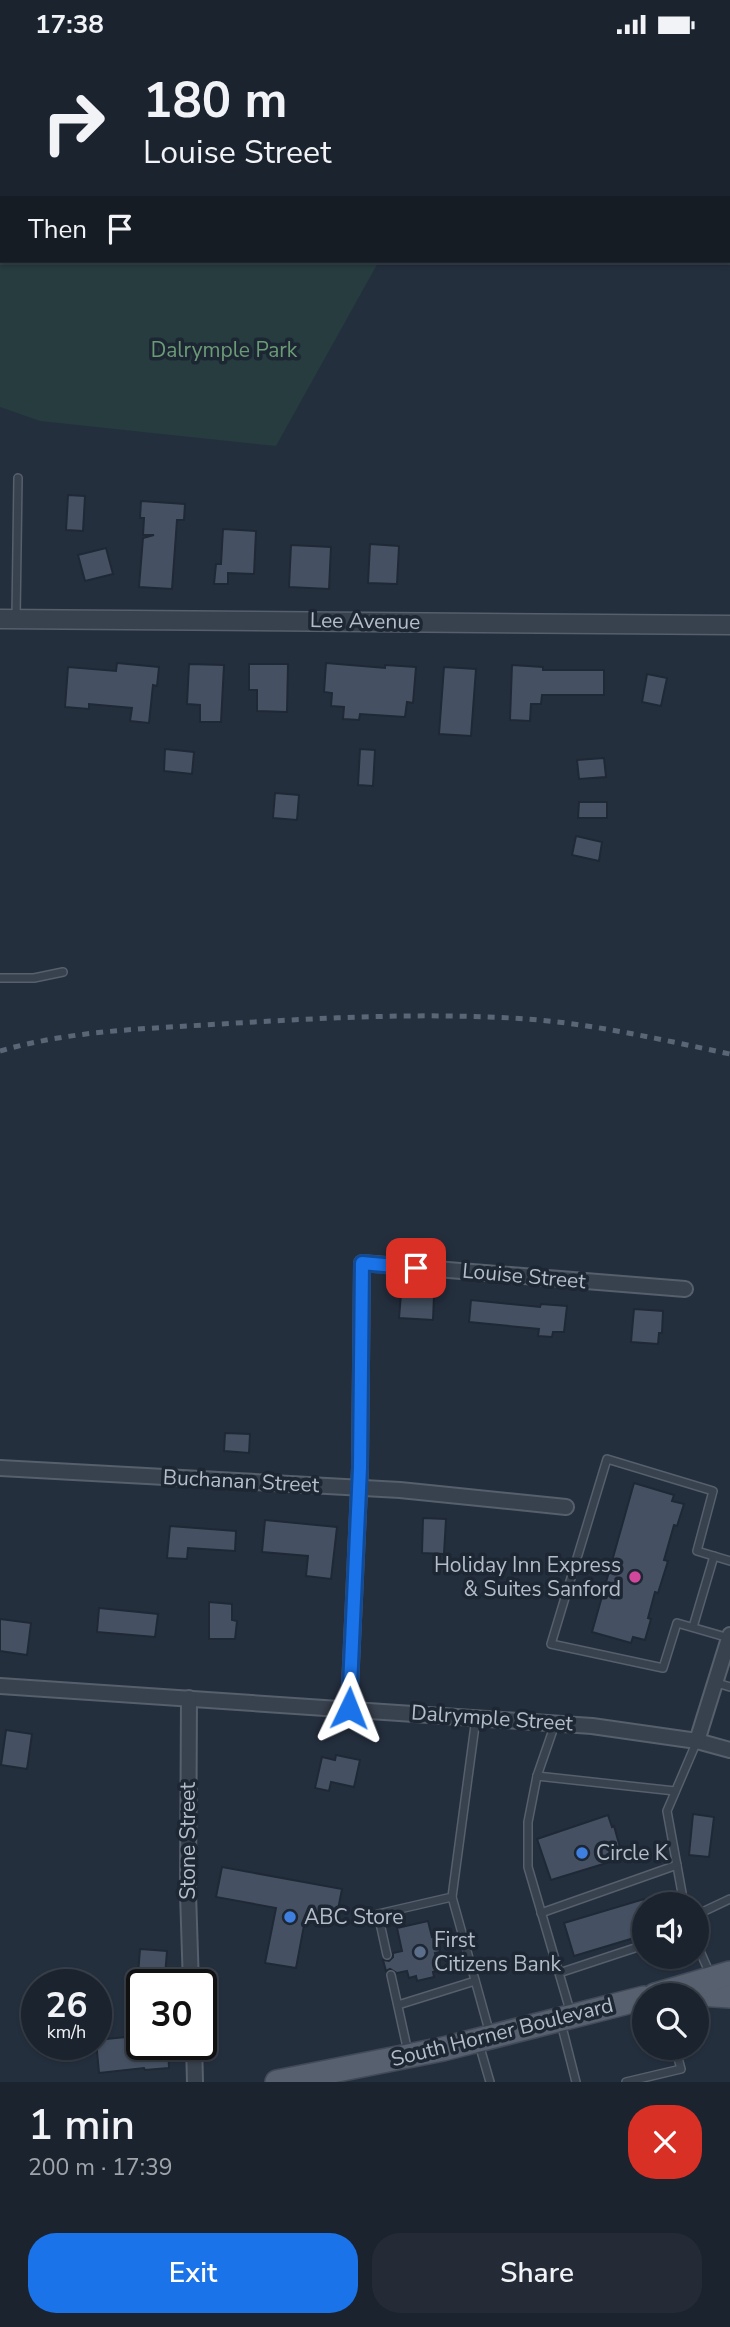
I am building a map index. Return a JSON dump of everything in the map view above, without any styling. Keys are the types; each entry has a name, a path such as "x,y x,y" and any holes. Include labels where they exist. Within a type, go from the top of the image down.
{"main road":[{"name":"South Horner Boulevard","path":"697,1983 721,1976"},
{"path":"709,1996 730,1996"},
{"name":"South Horner Boulevard","path":"277,2082 484,2039 632,2001"}],"street":[{"name":"Lee Avenue","path":"8,620 730,625"},
{"name":"Louise Street","path":"357,1488 360,1468 362,1263 685,1289"},
{"name":"Buchanan Street","path":"0,1468 400,1490 566,1507"},
{"path":"349,1708 357,1488"},
{"path":"697,1741 723,1685 730,1636"},
{"name":"Dalrymple Street","path":"0,1685 592,1725 697,1741 730,1750"},
{"name":"Stone Street","path":"189,1698 190,1969"},
{"path":"194,2060 195,2082"}],"lane":[{"path":"8,620 18,478"},
{"path":"0,978 34,978 63,972"},
{"path":"730,1561 697,1551 713,1491 607,1459 551,1644 663,1668 677,1623 730,1636"},
{"path":"692,1627 714,1556"},
{"path":"476,1717 452,1897 475,1981 491,2082"},
{"path":"555,1723 537,1776 528,1822 528,1867 559,1973 576,2082"},
{"path":"682,1892 667,1811 697,1741"},
{"path":"537,1776 676,1791"},
{"path":"541,1913 677,1865"},
{"path":"387,1955 377,1914 452,1897"},
{"path":"709,1909 730,1899"},
{"path":"559,1973 632,1949"},
{"path":"709,1960 721,1976"},
{"path":"391,1975 409,2056"},
{"path":"398,2005 475,1981"},
{"path":"626,2082 681,2069 679,2060"}],"green space":[{"name":"Dalrymple Park","path":"0,263 378,263 276,446 40,421 0,407"}],"building":[{"path":"68,495 85,496 83,531 66,530"},
{"path":"141,501 185,504 184,520 177,520 172,589 139,587 143,538 154,535 143,535"},
{"path":"223,529 256,531 254,574 228,573 228,584 214,584 216,564 221,564"},
{"path":"370,544 399,546 397,584 368,583"},
{"path":"291,545 331,547 329,589 289,587"},
{"path":"106,548 113,574 85,581 78,555"},
{"path":"117,663 159,667 157,686 153,685 149,723 130,721 132,708 89,704 89,709 65,707 68,667 116,671"},
{"path":"326,663 385,668 385,665 416,667 413,703 407,702 405,717 360,714 359,720 343,719 344,707 331,706 332,693 324,692"},
{"path":"189,664 224,665 221,722 200,722 200,705 187,704"},
{"path":"249,664 288,664 287,712 257,711 257,690 249,690"},
{"path":"512,665 543,667 543,670 604,670 604,695 542,695 541,704 531,704 530,721 510,720"},
{"path":"444,667 476,669 471,736 439,734"},
{"path":"647,674 667,678 661,706 642,702"},
{"path":"165,749 194,752 192,774 164,771"},
{"path":"360,749 375,750 373,786 358,785"},
{"path":"604,758 606,777 579,779 577,760"},
{"path":"275,793 299,795 297,820 273,818"},
{"path":"579,802 607,802 607,818 578,818"},
{"path":"576,836 602,842 599,861 572,855"},
{"path":"401,1294 434,1296 433,1320 399,1318"},
{"path":"471,1300 540,1307 541,1304 567,1306 564,1332 553,1332 552,1337 538,1336 539,1329 469,1322"},
{"path":"634,1309 663,1311 662,1333 659,1333 658,1344 631,1342"},
{"path":"225,1433 250,1434 249,1453 224,1451"},
{"name":"Holiday Inn Express & Suites Sanford","path":"634,1483 674,1495 672,1501 684,1504 677,1526 674,1525 664,1560 668,1561 658,1593 655,1592 645,1640 633,1637 631,1643 592,1632"},
{"path":"423,1518 446,1519 444,1554 422,1553"},
{"path":"265,1520 337,1527 331,1579 306,1576 308,1556 262,1552"},
{"path":"170,1526 236,1531 235,1551 188,1548 187,1559 167,1558"},
{"path":"209,1602 232,1604 232,1620 237,1621 235,1639 209,1639"},
{"path":"99,1608 158,1614 155,1637 97,1632"},
{"path":"0,1619 31,1623 27,1655 0,1651"},
{"path":"6,1730 32,1734 27,1769 1,1765"},
{"path":"336,1755 360,1760 354,1787 331,1782 329,1791 315,1788 322,1757 335,1760"},
{"path":"693,1814 714,1817 709,1857 689,1855"},
{"name":"Circle K","path":"608,1815 623,1858 551,1880 537,1839"},
{"name":"ABC Store","path":"222,1867 342,1889 336,1920 306,1915 296,1968 265,1963 276,1908 216,1897"},
{"name":"Circle K","path":"632,1903 632,1939 574,1956 564,1923"},
{"name":"First Citizens Bank","path":"428,1921 440,1952 435,1953 439,1970 433,1972 434,1977 417,1981 416,1976 409,1978 407,1971 386,1971 383,1960 389,1961 393,1953 402,1951 397,1928"},
{"path":"140,1949 167,1951 166,1969 138,1969"},
{"path":"126,2037 126,2060 169,2060 169,2068 99,2073 98,2060 112,2060 112,2038"}],"railway":[{"path":"0,1051 54,1039 136,1029 335,1018 450,1016 527,1019 578,1025 730,1054"}],"place":[{"name":"Holiday Inn Express & Suites Sanford","path":"635,1577"},
{"name":"Circle K","path":"582,1853"},
{"name":"ABC Store","path":"290,1917"},
{"name":"First Citizens Bank","path":"420,1952"}],"route":[{"path":"349,1708 360,1468 362,1263 416,1268"}]}
